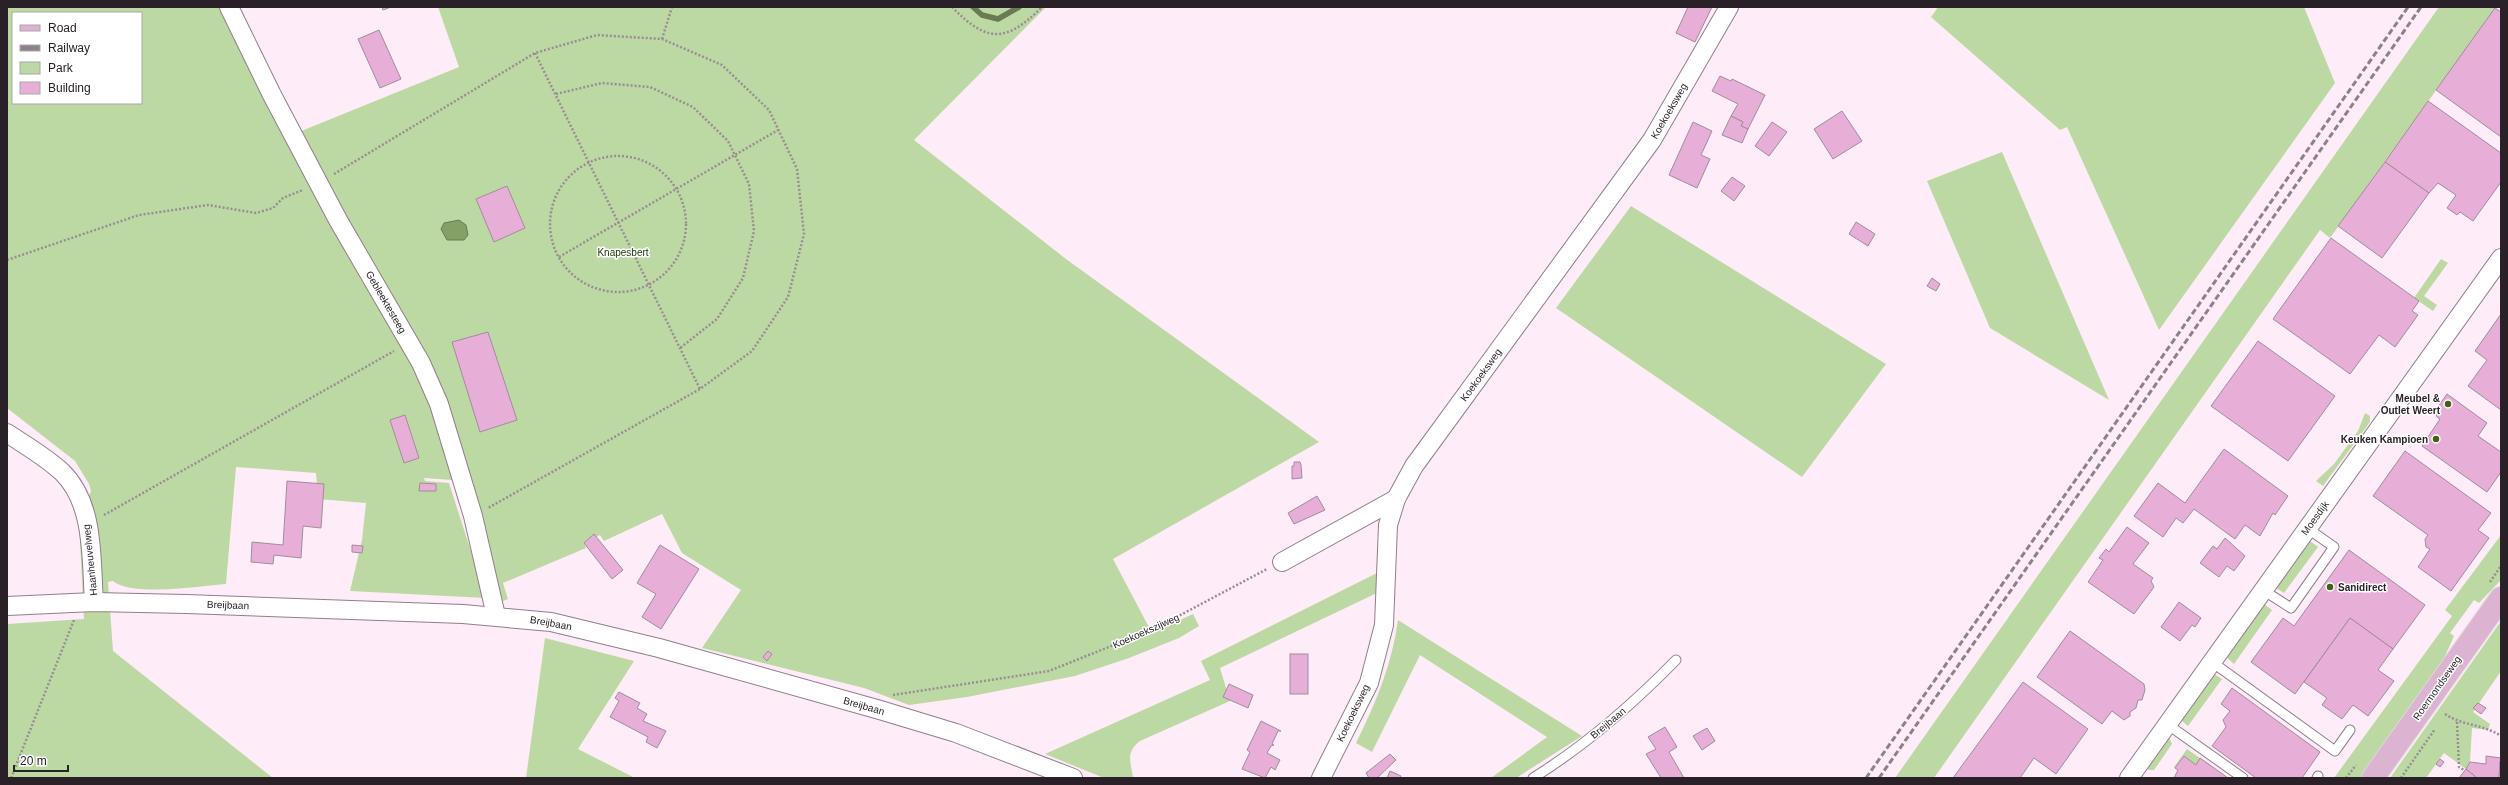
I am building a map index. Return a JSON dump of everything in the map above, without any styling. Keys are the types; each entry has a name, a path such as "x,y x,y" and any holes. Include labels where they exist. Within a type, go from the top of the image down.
{"main road":[{"name":"Roermondseweg","path":"2374,778 2501,598"}],"street":[{"name":"Gebleektesteeg","path":"229,7 319,183 409,343 439,404 473,516 496,616"},
{"name":"Koekoeksweg","path":"1321,778 1369,683 1384,625 1388,525 1396,499 1414,466 1652,140 1729,7"},
{"name":"Moesdijk","path":"2131,777 2167,724 2501,258"},
{"name":"Haanheuvelweg","path":"7,432 62,472 79,497 88,524 87,603"},
{"path":"1282,562 1396,499"},
{"name":"Breijbaan","path":"7,606 87,603 496,616 551,622 659,648 880,710 956,733 1073,778"}],"lane":[{"path":"2263,590 2291,608 2334,547 2307,528"},
{"name":"Breijbaan","path":"1533,778 1572,753 1589,739 1628,706 1676,660"},
{"path":"2212,662 2334,752 2350,730"},
{"path":"2167,724 2243,778"}],"path":[{"path":"662,39 672,7"},
{"path":"952,7 969,23 989,34 1010,32 1042,7"},
{"path":"7,260 139,215 208,205 256,213 273,208 283,198 319,183 535,53 598,35 662,39 722,65 769,110 797,169 804,234 788,297 752,351 700,389 473,516"},
{"path":"535,53 700,389"},
{"path":"556,94 602,82 650,87 693,107 728,140 749,184 754,231 743,278 718,319 680,348"},
{"path":"559,257 778,130"},
{"path":"609,156 630,156 650,163 668,176 676,189 686,215 686,236 674,262 666,273 649,285 625,292 601,290 580,281 562,264 552,242 550,219 555,196 569,176 588,162 609,156"},
{"path":"88,524 409,343"},
{"name":"Koekoekszijweg","path":"880,710 895,693 1048,671 1156,628 1282,562"},
{"path":"11,778 87,603"},
{"path":"2445,714 2457,722 2489,728 2501,736"},
{"path":"2457,722 2459,767 2464,770"}],"green space":[{"name":"Knapesbert","path":"7,7 223,7 289,136 459,67 438,7 1046,7 914,140 1066,259 1319,442 1113,559 1152,633 1193,614 1199,626 1179,638 1129,658 1075,676 967,697 909,705 864,688 702,648 741,590 682,553 662,514 604,541 600,535 584,543 586,548 503,583 508,599 503,601 496,590 466,481 424,478 425,481 449,483 486,598 350,591 362,540 366,503 318,499 316,473 236,467 226,584 150,590 122,586 113,581 108,582 113,651 273,778 7,778 7,624 84,619 79,521 91,491 89,484 75,461 7,408"},
{"path":"1938,7 2304,7 2335,83 2159,330 2067,127 2060,130 1931,17"},
{"path":"2439,7 2496,7 2330,238 2320,230 1934,778 1895,778"},
{"path":"2002,152 2109,400 1990,328 1927,181"},
{"path":"1631,206 1886,364 1802,477 1556,308"},
{"path":"2441,259 2448,263 2424,296 2437,305 2433,311 2414,298"},
{"path":"2365,413 2370,416 2370,422 2323,486 2316,481 2334,464 2358,431"},
{"path":"2501,535 2501,580 2479,603 2474,600 2450,633 2454,636 2438,672 2362,778 2334,778 2452,616 2445,610"},
{"path":"2310,541 2318,547 2284,593 2276,588"},
{"path":"1379,572 1379,592 1220,668 1230,701 1140,741 1132,749 1130,758 1133,778 1104,778 1045,754 1210,680 1201,661"},
{"path":"2264,604 2272,610 2234,664 2226,657"},
{"path":"1398,620 1582,736 1516,778 1491,778 1547,737 1420,655 1372,752 1356,743 1382,683 1392,652"},
{"path":"2501,621 2501,671 2473,712 2490,724 2488,730 2472,728 2470,762 2466,769 2444,753 2426,778 2390,778"},
{"path":"545,638 634,661 578,749 635,778 526,778"},
{"path":"2214,674 2222,679 2188,726 2181,720"},
{"path":"2169,737 2172,744 2154,770 2149,770 2147,768"},
{"path":"2187,749 2200,758 2196,765 2184,756 2175,768 2174,767"}],"shaded area":[{"path":"459,220 466,225 468,235 464,240 447,240 441,229 444,223"}],"building":[{"path":"382,7 391,7 383,10"},
{"path":"1688,7 1712,7 1695,42 1676,33"},
{"path":"2495,8 2501,12 2501,137 2436,90"},
{"path":"379,30 401,79 380,88 358,39"},
{"path":"1720,76 1731,81 1732,79 1765,95 1748,129 1741,126 1743,122 1731,116 1738,104 1712,91"},
{"path":"2428,101 2501,153 2501,182 2473,221 2460,212 2457,215 2447,208 2456,195 2438,183 2429,193 2385,162"},
{"path":"1842,111 1862,141 1833,159 1814,129"},
{"path":"1731,116 1743,122 1741,126 1748,129 1742,143 1722,135"},
{"path":"1693,122 1712,131 1701,155 1710,159 1697,188 1669,175"},
{"path":"1772,122 1787,132 1769,156 1755,146"},
{"path":"2385,162 2429,193 2382,258 2338,226"},
{"path":"1732,177 1745,186 1734,201 1721,191"},
{"path":"507,186 525,228 494,242 476,199"},
{"path":"1856,222 1875,234 1868,246 1849,234"},
{"path":"2331,238 2419,301 2412,311 2418,315 2395,347 2379,335 2350,374 2273,319"},
{"path":"1932,278 1940,284 1936,291 1927,286"},
{"path":"2501,314 2501,410 2468,386 2487,360 2475,351"},
{"path":"488,332 517,420 480,432 452,342"},
{"path":"2258,341 2335,396 2288,461 2211,406"},
{"path":"2447,394 2487,423 2478,436 2501,452 2501,472 2487,492 2422,446 2440,419 2437,417 2435,411"},
{"path":"405,415 419,458 404,463 390,420"},
{"path":"2224,449 2288,496 2275,515 2273,513 2260,536 2245,525 2235,539 2194,509 2183,523 2176,518 2163,537 2134,516 2158,483 2185,503"},
{"path":"2405,451 2491,513 2478,530 2489,538 2451,591 2418,567 2430,549 2426,547 2425,539 2428,535 2373,496"},
{"path":"1294,462 1300,462 1302,478 1292,479 1292,466 1294,466"},
{"path":"287,481 324,484 321,528 303,526 301,558 274,555 273,564 251,562 252,542 283,545"},
{"path":"420,483 436,484 436,491 419,491"},
{"path":"1317,496 1325,510 1294,524 1288,513"},
{"path":"2127,527 2149,543 2133,564 2153,578 2151,581 2154,587 2134,614 2088,582 2103,560 2099,558 2106,549 2109,552"},
{"path":"594,534 623,570 612,579 584,543"},
{"path":"2225,538 2245,556 2234,571 2227,566 2219,577 2200,563 2213,546 2217,549"},
{"path":"352,545 363,546 362,553 352,552"},
{"path":"660,545 699,569 661,629 642,617 656,594 637,583"},
{"path":"2349,550 2425,605 2393,649 2350,618 2295,694 2251,662 2283,618 2294,626"},
{"path":"2179,602 2201,618 2195,627 2192,625 2180,641 2161,627"},
{"path":"2350,618 2393,649 2378,670 2394,681 2368,716 2353,705 2342,719 2322,705 2327,698 2304,682"},
{"path":"2070,631 2144,684 2145,690 2142,700 2138,700 2136,708 2130,712 2130,716 2124,720 2112,711 2102,724 2037,677"},
{"path":"768,651 772,654 767,661 763,657"},
{"path":"1290,654 1308,654 1308,694 1290,694"},
{"path":"2023,682 2088,729 2056,774 2034,758 2020,778 1953,778"},
{"path":"1229,684 1253,695 1248,708 1223,697"},
{"path":"2232,688 2320,752 2302,778 2256,778 2212,746 2226,727 2223,720 2230,711 2221,704"},
{"path":"619,692 640,703 637,708 647,714 643,721 666,731 657,748 646,742 648,737 610,717 619,701 615,698"},
{"path":"2478,703 2486,708 2481,714 2473,708"},
{"path":"1261,721 1281,731 1278,731 1272,744 1274,745 1271,746 1267,753 1280,760 1275,770 1271,767 1265,778 1242,769 1250,752 1247,750"},
{"path":"1665,727 1677,747 1669,752 1684,778 1661,778 1646,754 1656,749 1648,737"},
{"path":"1707,728 1715,741 1702,750 1693,736"},
{"path":"1390,754 1396,760 1377,778 1369,778 1366,773"},
{"path":"2184,756 2196,765 2200,758 2228,778 2174,778 2178,770 2175,768"},
{"path":"2486,756 2501,758 2499,778 2477,778 2466,769 2470,762 2486,764"},
{"path":"2440,759 2444,762 2440,767 2436,764"},
{"path":"2500,761 2501,778 2499,778"},
{"path":"2466,769 2477,778 2459,778"},
{"path":"1390,771 1401,776 1400,778 1387,778"}],"waterway":[{"path":"973,7 982,15 998,19 1019,7"}],"railway":[{"path":"1866,778 2408,7"},
{"path":"1879,778 2421,7"}],"place":[{"name":"Meubel & Outlet Weert","path":"2448,404"},
{"name":"Keuken Kampioen","path":"2436,439"},
{"name":"Sanidirect","path":"2330,587"}]}
